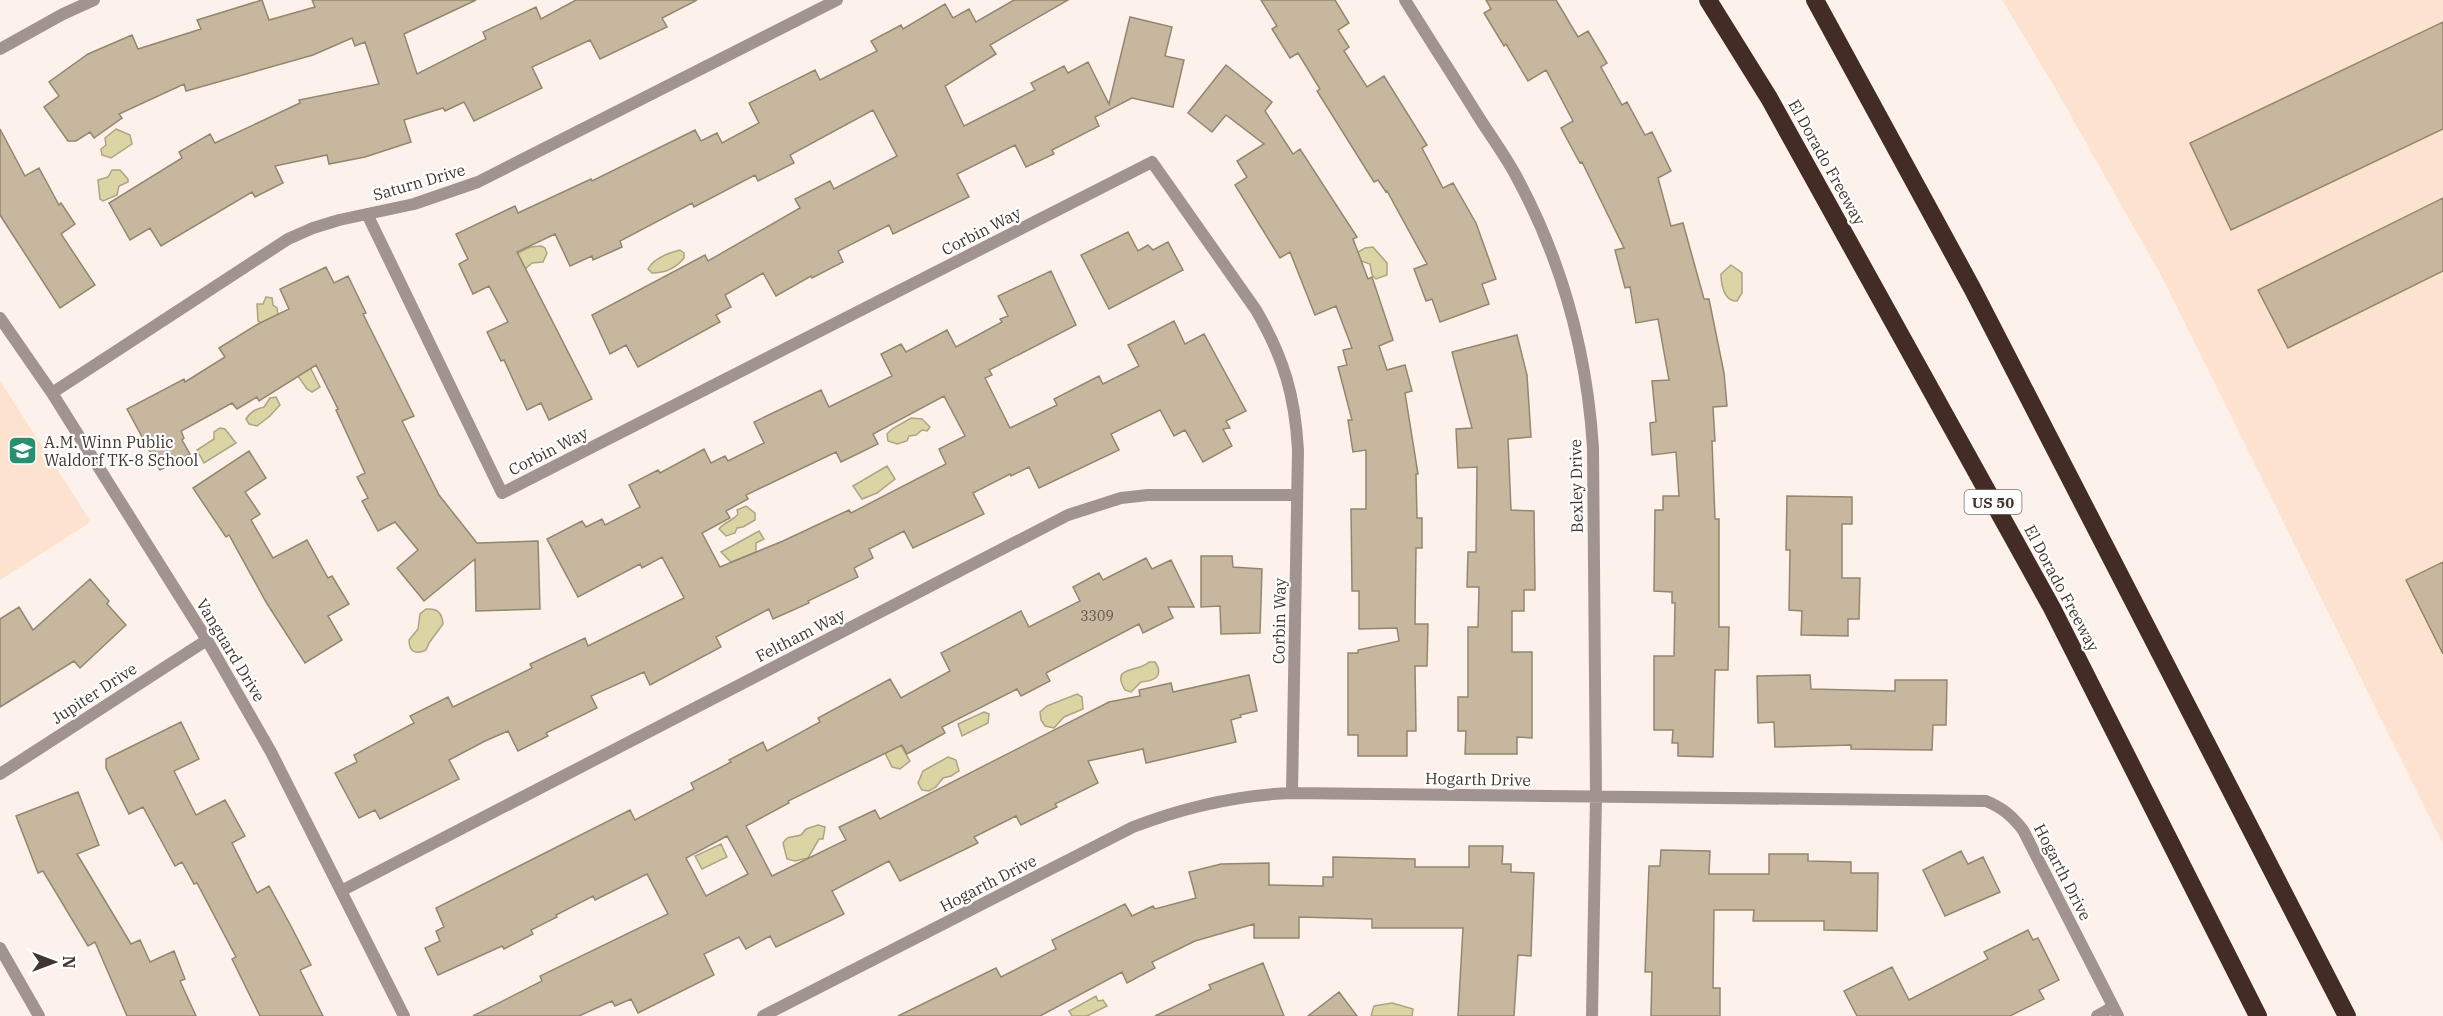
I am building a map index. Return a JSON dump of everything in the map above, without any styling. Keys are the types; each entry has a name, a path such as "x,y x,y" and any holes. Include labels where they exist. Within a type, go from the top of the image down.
{"highway":[{"name":"El Dorado Freeway","path":"1708,0 1775,109 2052,608 2258,1016"},
{"path":"1815,0 1972,288 2347,1016"}],"street":[{"path":"0,49 63,14 94,0"},
{"name":"Saturn Drive","path":"52,393 288,239 321,225 414,204 478,182 837,0"},
{"name":"Bexley Drive","path":"1405,0 1515,173 1543,230 1565,290 1581,353 1591,416 1593,448 1596,796 1592,1016"},
{"name":"Corbin Way","path":"367,214 502,493 1152,162 1272,336 1283,363 1297,421 1292,793"},
{"name":"Vanguard Drive","path":"0,318 52,393 207,640 271,752 404,1016"},
{"name":"Feltham Way","path":"341,891 1068,515 1121,498 1148,495 1297,495"},
{"name":"Jupiter Drive","path":"0,774 207,640"},
{"name":"Hogarth Drive","path":"763,1016 1133,827 1196,805 1229,798 1292,793 1986,801 2013,816 2023,830 2116,1012"},
{"path":"0,948 39,1016"},
{"path":"2097,1016 2116,1012"}],"shaded area":[{"path":"2002,0 2443,0 2443,844 2163,279 2054,86"},
{"path":"116,129 130,135 132,144 111,158 102,155 101,149 106,145 105,138"},
{"path":"112,170 120,170 128,182 119,186 117,195 103,201 100,199 98,180 108,177"},
{"path":"541,246 547,253 543,262 532,263 522,272 510,257 530,247"},
{"path":"1373,247 1387,263 1387,275 1376,279 1372,275 1370,264 1361,261 1358,252"},
{"path":"680,250 684,253 684,258 674,267 657,273 652,273 648,269 666,254"},
{"path":"1731,265 1742,273 1742,293 1737,301 1726,296 1722,283 1721,274"},
{"path":"266,297 272,298 278,316 266,325 258,321 257,304 263,304"},
{"path":"310,367 320,387 312,392 307,389 293,369"},
{"name":"A.M. Winn Public Waldorf TK-8 School","path":"0,381 91,522 0,580"},
{"path":"276,397 280,405 270,416 257,426 249,424 246,419 250,414 264,407 270,398"},
{"path":"911,418 922,419 930,427 927,431 922,430 916,435 909,436 907,441 897,444 888,441 887,434 892,429"},
{"path":"220,428 225,429 236,443 204,463 197,450 214,439 214,432"},
{"path":"887,466 895,479 877,493 862,499 853,486"},
{"path":"746,506 755,513 755,520 726,536 719,529 738,514 737,510"},
{"path":"759,531 764,539 756,543 756,552 731,562 721,552"},
{"path":"426,609 439,612 443,624 426,650 416,652 410,647 409,640 418,629 420,614"},
{"path":"1149,662 1155,662 1159,671 1158,675 1150,681 1141,682 1131,692 1125,690 1121,682 1123,673"},
{"path":"1077,694 1082,697 1083,709 1064,717 1054,728 1045,726 1040,712 1047,706"},
{"path":"984,712 989,714 988,723 962,736 958,724"},
{"path":"900,744 910,761 900,769 892,767 881,745"},
{"path":"948,757 956,760 959,771 943,778 936,787 929,791 922,790 918,783 923,771"},
{"path":"818,825 825,827 823,839 819,839 808,858 795,861 787,859 783,843 785,840 801,835 806,829"},
{"path":"721,844 727,857 702,869 695,856"},
{"path":"1096,996 1098,1001 1103,1000 1107,1006 1087,1016 1072,1016 1069,1011"},
{"path":"1392,1003 1413,1009 1412,1016 1371,1016 1374,1006"}],"building":[{"path":"262,0 269,20 315,7 312,0 476,0 404,34 417,74 486,39 483,32 536,7 541,19 576,0 697,0 662,18 667,27 600,59 590,40 532,67 542,88 474,121 464,102 445,111 443,108 404,120 411,142 365,157 329,164 327,155 275,166 283,183 255,197 252,192 161,246 150,228 130,240 109,203 182,158 179,152 210,134 215,143 300,103 299,100 379,84 365,42 355,46 352,38 313,55 186,91 184,84 119,114 122,118 94,138 90,132 76,141 68,141 44,107 59,96 49,82 88,54 132,35 138,49 201,29 197,20"},
{"path":"1014,0 1068,0 990,45 996,54 945,86 964,126 1035,90 1031,83 1064,66 1068,73 1088,62 1109,104 1130,17 1172,27 1165,56 1184,60 1173,107 1132,98 1095,117 1099,126 1052,150 1054,154 1026,167 1015,145 957,174 969,197 893,234 889,225 838,251 843,262 812,278 811,276 776,296 763,273 725,295 731,307 716,315 720,322 638,367 626,345 610,354 592,315 705,255 708,261 800,208 795,199 830,181 834,189 897,156 873,110 790,155 794,163 758,181 755,175 694,207 692,203 620,241 622,247 593,260 592,256 570,266 555,234 517,252 592,399 549,420 541,403 527,410 504,360 501,361 487,332 508,322 489,286 473,294 459,264 468,259 456,234 515,206 518,213 591,179 592,181 695,130 701,141 717,133 722,143 759,123 749,103 815,70 820,80 877,51 871,41 901,25 903,29 945,4 953,18 969,9 976,22"},
{"path":"1261,0 1335,0 1349,23 1338,30 1349,47 1344,51 1367,87 1384,76 1427,145 1422,148 1443,188 1453,183 1476,223 1496,279 1482,284 1489,304 1440,322 1432,299 1426,301 1414,269 1427,264 1387,191 1378,180 1374,182 1317,91 1320,89 1298,53 1290,58 1272,29 1277,26"},
{"path":"1486,0 1556,0 1578,37 1588,31 1607,63 1601,67 1622,105 1627,102 1645,135 1652,132 1671,171 1658,178 1671,226 1683,223 1704,299 1709,299 1724,373 1727,406 1713,407 1715,519 1719,519 1719,627 1729,627 1728,670 1715,670 1713,757 1678,756 1678,743 1672,743 1673,730 1654,730 1654,656 1674,656 1675,603 1672,603 1672,592 1654,591 1655,510 1663,510 1663,496 1679,496 1676,452 1652,455 1650,423 1656,422 1652,381 1669,380 1658,319 1636,323 1630,287 1625,288 1615,250 1624,248 1582,162 1580,163 1561,128 1573,121 1546,70 1528,81 1484,13 1491,9"},
{"path":"2443,22 2443,129 2231,230 2190,143"},
{"path":"1226,65 1272,102 1265,111 1293,154 1300,149 1357,237 1353,239 1368,279 1372,277 1393,340 1379,346 1387,370 1405,365 1412,391 1405,393 1418,474 1416,474 1417,518 1422,518 1422,548 1416,548 1415,624 1428,624 1427,666 1415,666 1416,731 1407,731 1407,756 1358,756 1358,735 1348,735 1348,653 1358,653 1358,650 1399,641 1397,628 1359,629 1359,591 1352,591 1351,509 1366,509 1366,450 1353,452 1348,420 1352,420 1338,367 1347,365 1343,350 1352,348 1336,306 1315,315 1290,252 1280,258 1235,185 1247,177 1237,161 1264,144 1226,115 1212,132 1188,113"},
{"path":"0,129 25,176 39,168 59,205 61,203 75,224 61,234 95,285 60,308 0,215"},
{"path":"2443,198 2443,271 2288,348 2258,290"},
{"path":"1128,232 1138,251 1148,245 1153,250 1168,242 1183,270 1109,309 1081,255"},
{"path":"326,267 334,283 348,276 366,313 363,314 414,416 402,421 439,495 477,543 538,541 540,609 476,611 475,559 424,601 397,568 418,550 395,522 378,531 362,501 368,498 357,477 365,473 336,410 338,409 316,365 259,401 257,397 237,409 232,403 181,431 184,438 182,440 190,454 160,470 127,409 184,379 185,382 225,357 219,348 258,324 289,309 280,289"},
{"path":"1051,271 1076,325 989,370 992,375 985,378 1010,428 1057,405 1054,399 1099,376 1103,384 1139,366 1128,345 1174,321 1185,344 1204,334 1246,411 1226,421 1230,428 1223,429 1232,446 1203,462 1185,430 1174,436 1160,410 1111,434 1119,450 1039,488 1029,467 1011,476 1010,474 973,493 984,514 913,548 904,531 869,549 873,558 854,568 858,577 808,601 809,603 773,619 769,609 716,637 721,647 650,685 644,672 591,696 597,708 546,733 548,736 518,751 508,731 485,741 449,760 459,779 380,819 375,810 359,818 335,773 357,762 354,755 414,723 410,716 448,697 453,707 532,668 530,664 585,638 588,646 684,598 662,557 642,568 640,564 578,597 547,539 582,521 586,527 602,519 605,525 640,507 629,485 658,470 660,473 704,449 711,463 725,456 728,461 764,443 754,422 821,390 829,407 892,376 881,354 901,344 906,352 947,330 956,347 1002,322 1000,319 1008,316 998,296","holes":["944,396 965,436 939,449 946,464 851,513 849,510 720,567 702,533 730,518 726,511 748,499 746,495 836,452 841,462 878,444 873,434"]},
{"path":"1517,335 1527,375 1531,437 1508,439 1511,510 1534,511 1535,590 1524,590 1524,611 1512,611 1512,652 1532,652 1532,738 1517,737 1517,754 1465,754 1466,731 1458,731 1458,697 1468,697 1468,627 1478,627 1479,587 1467,587 1468,552 1476,552 1477,467 1458,468 1456,429 1472,428 1452,352"},
{"path":"249,451 266,478 245,492 260,514 251,520 273,558 307,540 328,578 332,576 349,604 328,616 342,640 305,663 266,602 229,535 226,537 193,488"},
{"path":"1787,496 1852,497 1852,524 1842,524 1842,578 1860,578 1859,619 1848,619 1848,636 1801,635 1802,611 1789,610 1790,550 1786,550"},
{"path":"1201,556 1232,556 1233,567 1262,569 1260,633 1221,634 1220,606 1201,607"},
{"path":"1146,558 1152,569 1171,560 1194,607 1168,607 1173,618 1143,633 1139,624 1046,673 1050,681 1021,696 1017,689 942,727 945,733 907,754 902,745 788,801 789,803 746,826 772,876 846,840 839,827 875,810 880,819 1109,702 1140,696 1139,690 1171,683 1173,692 1249,675 1257,711 1231,720 1236,742 1146,763 1143,749 1088,761 1098,783 1055,804 1057,807 1021,825 1016,816 974,837 978,843 900,881 889,861 832,891 844,914 776,947 770,936 746,949 739,937 704,954 714,975 638,1013 631,999 615,1006 612,1001 579,1016 473,1016 542,981 540,976 668,914 647,874 595,900 593,896 556,915 557,917 531,930 533,934 504,949 502,946 438,975 425,948 440,941 436,931 444,927 436,908 630,810 635,820 694,789 691,783 731,762 729,760 763,742 767,751 820,722 818,718 890,679 901,698 950,671 941,653 1021,611 1029,627 1080,601 1073,587 1099,573 1103,580","holes":["727,836 748,874 706,896 686,858"]},
{"path":"2443,562 2443,654 2406,580"},
{"path":"90,579 109,601 107,604 126,625 80,668 74,661 0,707 0,619 19,607 33,630"},
{"path":"1810,675 1811,689 1895,691 1895,680 1947,680 1946,725 1933,725 1932,750 1851,749 1851,745 1775,747 1774,722 1758,723 1757,676"},
{"path":"181,722 199,759 174,771 196,815 225,800 245,836 232,843 257,893 269,886 292,928 311,965 300,970 323,1016 260,1016 232,959 236,957 197,883 194,884 182,862 175,866 143,807 129,814 106,768 106,759"},
{"path":"78,792 99,845 77,854 131,944 140,940 150,962 174,951 185,979 180,981 196,1016 127,1016 95,942 88,946 43,871 38,873 16,816"},
{"path":"1469,846 1503,846 1502,864 1511,864 1511,872 1534,873 1531,956 1518,955 1514,1016 1458,1016 1463,928 1372,928 1372,919 1299,917 1299,938 1254,938 1254,924 1195,941 1152,962 1155,968 1127,983 1122,972 1040,1016 898,1016 996,968 1001,977 1056,949 1052,940 1125,904 1132,916 1153,906 1155,909 1196,898 1189,872 1221,864 1269,863 1269,885 1323,886 1323,877 1333,877 1333,857 1415,859 1415,867 1469,867"},
{"path":"1661,850 1710,851 1709,874 1769,874 1769,854 1808,854 1808,861 1851,862 1851,873 1878,873 1877,931 1824,930 1824,921 1753,921 1754,910 1714,910 1713,988 1720,988 1720,1016 1651,1016 1652,972 1645,972 1649,866 1660,866"},
{"path":"1961,851 1968,864 1983,857 2000,892 1945,916 1923,870"},
{"path":"2028,930 2033,940 2038,938 2059,980 2039,990 2044,999 2010,1016 1857,1016 1844,991 1892,967 1909,1000 1988,959 1984,952"},
{"path":"1263,963 1284,1016 1155,1016 1211,989 1209,985"},
{"path":"1339,992 1357,1016 1308,1016"}],"place":[{"name":"A.M. Winn Public Waldorf TK-8 School","path":"23,451"}]}
